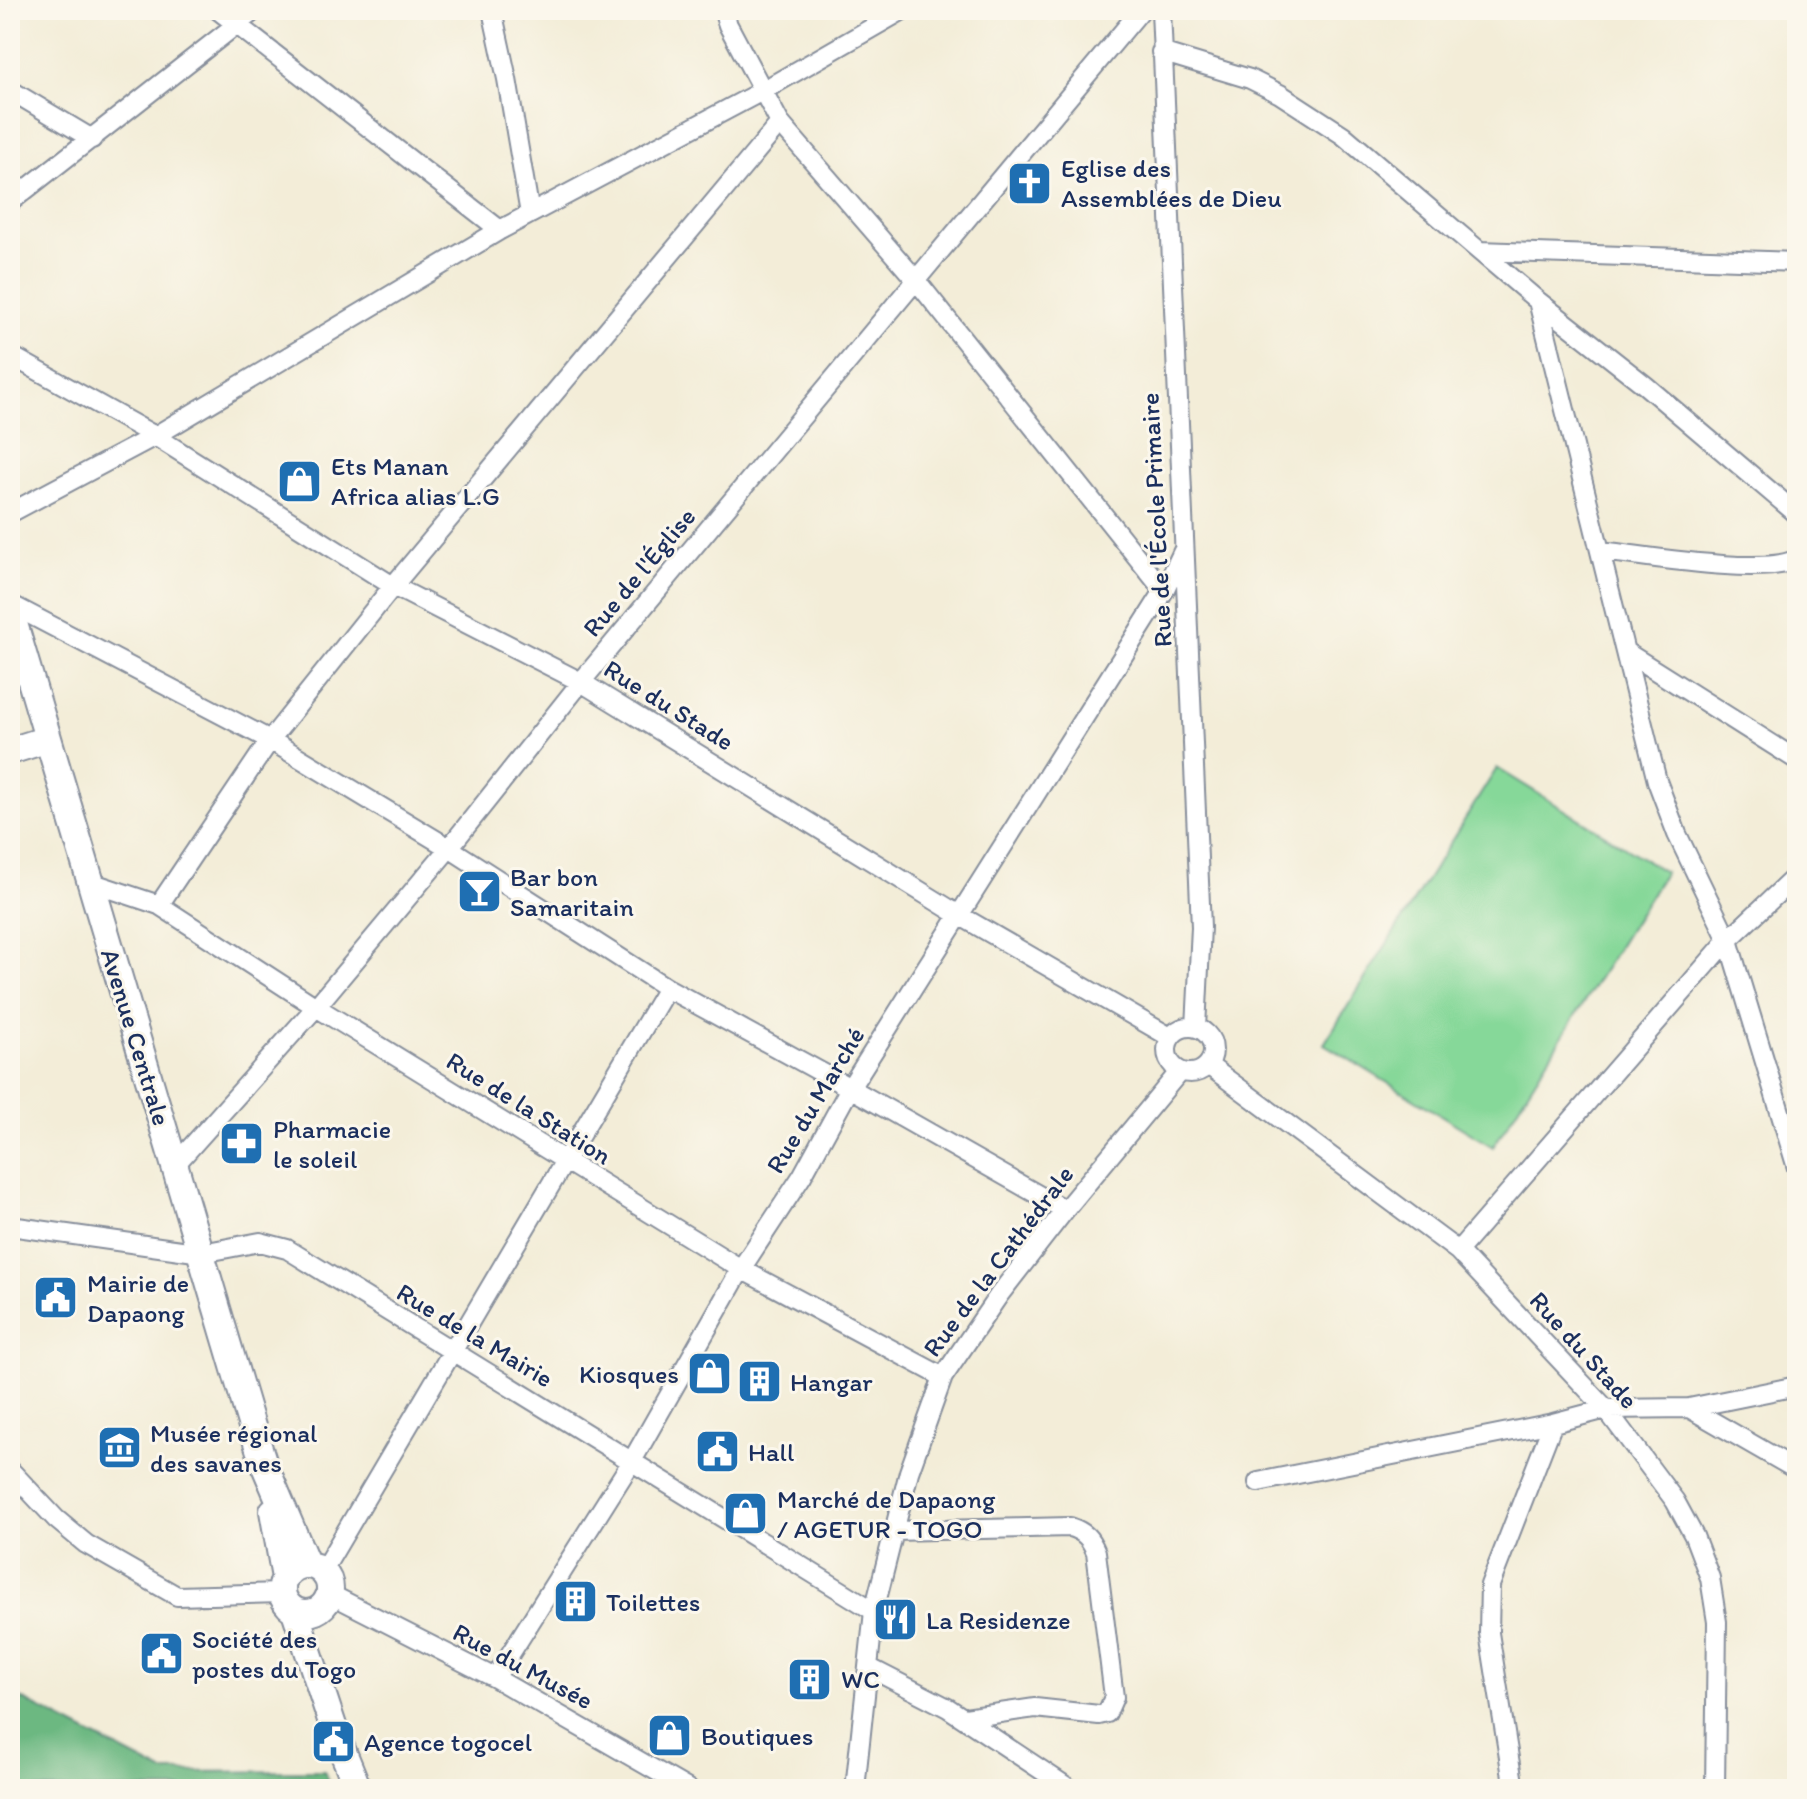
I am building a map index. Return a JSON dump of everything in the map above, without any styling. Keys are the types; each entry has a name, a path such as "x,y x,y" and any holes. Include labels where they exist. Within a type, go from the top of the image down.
{"main road":[{"name":"Avenue Centrale","path":"10,607 264,1464 306,1589 323,1694 358,1789"},
{"path":"10,751 48,739"}],"street":[{"path":"218,10 500,230"},
{"path":"10,202 255,10"},
{"path":"492,10 530,214"},
{"path":"723,10 780,123 916,280 1164,591"},
{"path":"10,513 155,436 500,230 764,90 903,10"},
{"name":"Rue de l'Église","path":"175,1165 316,1007 449,848 581,682 1141,10"},
{"name":"Rue de l'École Primaire","path":"1161,10 1201,927 1196,1028"},
{"path":"1161,52 1250,79 1313,113 1797,514"},
{"path":"10,90 92,139"},
{"path":"159,905 270,740 393,586 780,123"},
{"path":"1480,251 1797,262"},
{"path":"1538,301 1657,781 1677,834 1728,940 1797,1168"},
{"name":"Rue du Stade","path":"10,355 155,436 393,586 581,682 959,915 1170,1037"},
{"name":"Rue du Marché","path":"495,1678 632,1461 741,1269 802,1176 850,1088 1164,591 1183,551"},
{"path":"1600,551 1745,566 1774,566 1797,559"},
{"path":"10,607 270,740 449,848 667,988 1065,1210"},
{"path":"1626,652 1797,760"},
{"path":"1458,1251 1728,940 1797,875"},
{"name":"Rue de la Station","path":"90,882 159,905 316,1007 741,1269 943,1377"},
{"path":"306,1589 667,988"},
{"path":"1182,1028 1196,1028 1203,1031 1212,1043 1212,1058 1208,1065 1195,1073 1180,1071 1166,1052 1170,1037 1182,1028"},
{"name":"Rue du Stade","path":"1208,1065 1458,1251 1606,1409 1675,1501 1694,1536 1710,1578 1717,1647 1715,1789"},
{"name":"Rue de la Cathédrale","path":"855,1789 874,1611 913,1458 943,1377 999,1295 1180,1071"},
{"name":"Rue de la Mairie","path":"10,1226 202,1253 260,1242 287,1249 874,1611"},
{"path":"1258,1482 1553,1423 1606,1409 1689,1408 1797,1386"},
{"path":"1689,1408 1797,1470"},
{"path":"1514,1789 1489,1633 1490,1585 1553,1423"},
{"name":"Rue du Musée","path":"10,1470 56,1519 86,1544 177,1596 306,1589 495,1678 688,1789"},
{"path":"893,1531 1070,1527 1090,1538 1096,1552 1114,1697 1112,1707 1107,1713 1099,1715 1035,1708 965,1718"},
{"path":"868,1667 965,1718 1070,1789"}],"green space":[{"path":"1497,768 1665,872 1493,1147 1324,1044"},
{"path":"10,1693 163,1772 325,1771 332,1789 10,1789"}],"place":[{"name":"Eglise des Assemblées de Dieu","path":"1030,183"},
{"name":"Ets Manan Africa alias L.G","path":"300,481"},
{"name":"Bar bon Samaritain","path":"479,892"},
{"name":"Pharmacie le soleil","path":"242,1144"},
{"name":"Mairie de Dapaong","path":"56,1298"},
{"name":"Kiosques","path":"710,1374"},
{"name":"Hangar","path":"759,1382"},
{"name":"Musée régional des savanes","path":"119,1448"},
{"name":"Hall","path":"717,1452"},
{"name":"Marché de Dapaong / AGETUR - TOGO","path":"746,1514"},
{"name":"Toilettes","path":"575,1602"},
{"name":"La Residenze","path":"895,1620"},
{"name":"Société des postes du Togo","path":"161,1654"},
{"name":"WC","path":"810,1679"},
{"name":"Boutiques","path":"670,1736"},
{"name":"Agence togocel","path":"333,1742"}]}
